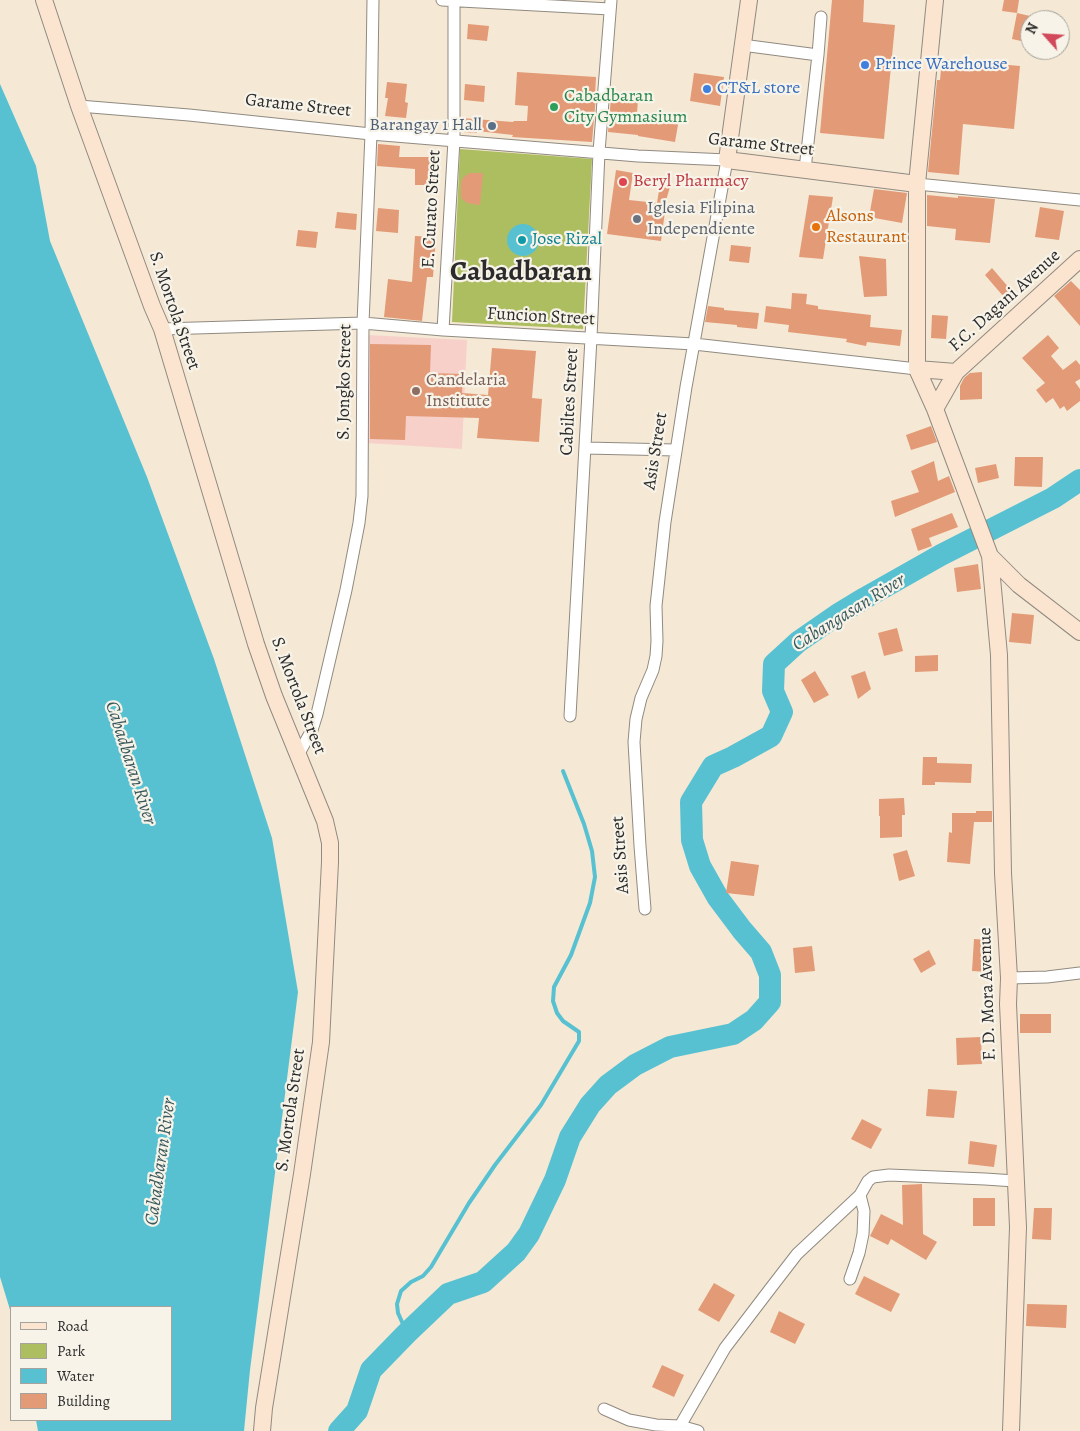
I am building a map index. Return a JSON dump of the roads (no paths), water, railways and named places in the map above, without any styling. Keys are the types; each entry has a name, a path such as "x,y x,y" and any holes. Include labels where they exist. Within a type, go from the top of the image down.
{"street":[{"name":"S. Mortola Street","path":"44,0 79,106 162,329 256,644 274,696 325,821 330,842 321,1042 262,1431"},
{"name":"S. Jongko Street","path":"298,756 312,730 317,714 344,599 359,523 362,496 363,323 371,134 373,0"},
{"path":"442,0 610,4"},
{"name":"Asis Street","path":"645,909 634,742 636,719 641,698 656,656 658,641 656,606 665,522 726,160 748,0"},
{"path":"935,0 917,184 917,369 935,409 985,544 1019,585 1080,632"},
{"name":"E. Curato Street","path":"442,330 454,140 454,1"},
{"name":"Cabiltes Street","path":"570,716 592,338 599,152 610,4"},
{"path":"805,169 822,17"},
{"path":"742,45 818,55"},
{"name":"Garame Street","path":"79,106 371,134 638,156 726,160 917,184 1080,200"},
{"name":"F.C. Dagani Avenue","path":"935,409 956,372 1080,259"},
{"name":"Funcion Street","path":"162,329 363,323 442,330 694,344 917,369"},
{"path":"917,369 956,372"},
{"path":"585,448 676,450"},
{"name":"F. D. Mora Avenue","path":"985,544 1000,655 1003,873 1009,978 1008,1004 1018,1227 1011,1431"},
{"path":"995,607 1001,598 1009,593 1031,595"},
{"path":"1009,978 1047,977 1080,973"},
{"path":"680,1426 725,1348 797,1254 860,1195 868,1181 873,1177 889,1175 1015,1181"},
{"path":"850,1279 863,1234 864,1211 860,1195"},
{"path":"604,1410 629,1420 656,1425 680,1426 698,1431"}],"water":[{"name":"Cabadbaran River","path":"0,84 36,166 50,241 147,477 214,659 272,838 298,992 244,1431 38,1431 36,1421 172,1421 172,1306 10,1306 10,1310 0,1277"},
{"path":"523,224 529,225 534,229 538,234 538,246 534,251 529,255 523,256 517,255 512,251 508,246 507,240 508,234 512,229 517,225"}],"waterway":[{"name":"Cabangasan River","path":"339,1431 357,1411 371,1370 407,1333 448,1294 483,1282 516,1252 529,1234 555,1180 570,1137 590,1105 608,1085 635,1065 670,1047 733,1034 754,1020 770,1002 770,975 761,952 718,898 700,866 692,840 691,802 713,766 771,736 782,712 773,691 774,664 798,642 865,598 941,555 1053,498 1080,480"},
{"path":"407,1333 398,1313 397,1304 401,1291 411,1282 423,1276 431,1267 469,1203 495,1165 541,1105 579,1041 579,1032 563,1021 557,1013 553,1001 554,987 571,955 590,903 595,877 592,851 584,824 563,771"}],"place":[{"name":"Prince Warehouse","path":"865,65"},
{"name":"CT&L store","path":"707,89"},
{"name":"Cabadbaran City Gymnasium","path":"554,107"},
{"name":"Barangay 1 Hall","path":"492,126"},
{"name":"Beryl Pharmacy","path":"623,182"},
{"name":"Iglesia Filipina Independiente","path":"637,219"},
{"name":"Alsons Restaurant","path":"816,227"},
{"name":"Jose Rizal","path":"522,240"},
{"name":"Candelaria Institute","path":"416,391"}],"district":[{"name":"Cabadbaran","path":"521,273"}]}
